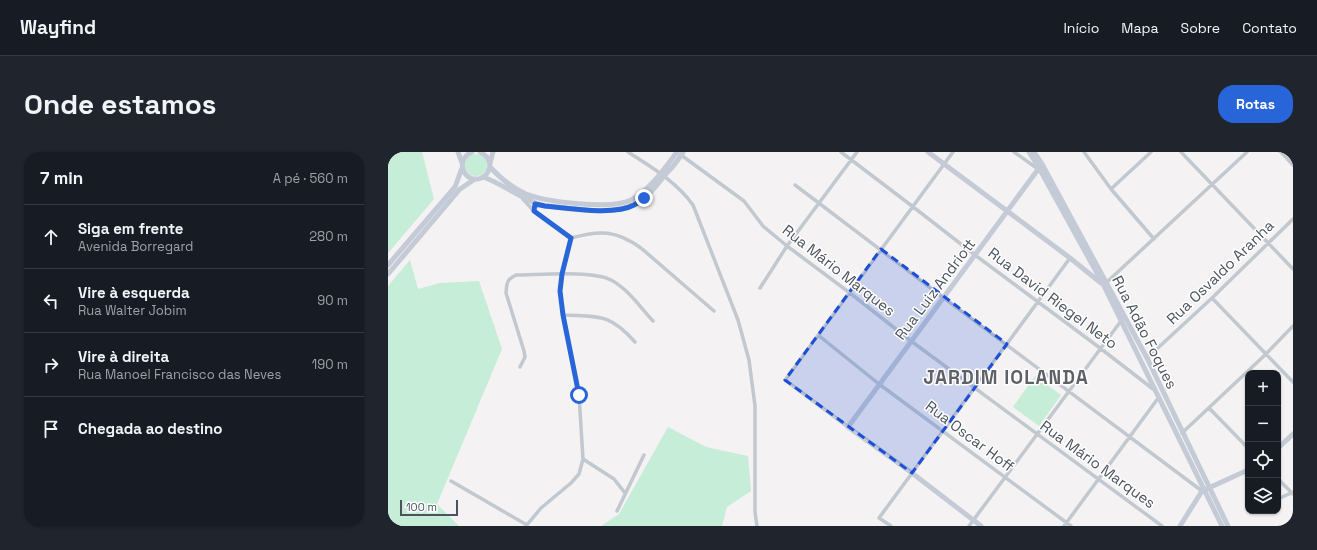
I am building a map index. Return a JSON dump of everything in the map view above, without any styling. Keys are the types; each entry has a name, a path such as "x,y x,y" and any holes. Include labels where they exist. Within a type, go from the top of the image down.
{"main road":[{"path":"458,152 467,176 475,179"},
{"path":"388,265 455,187 466,156 472,152"},
{"path":"480,152 487,157 496,174 515,188 526,193 552,200 605,205 620,204 631,200 640,194 680,153"},
{"path":"388,274 460,189 475,179 486,175 493,152"},
{"path":"928,152 1007,212 1105,283"},
{"name":"Rua Adão Foques","path":"1029,152 1040,167 1147,358 1182,432 1205,490 1228,526"},
{"name":"Rua Adão Foques","path":"1034,152 1040,167"},
{"path":"483,177 535,204 605,211 622,209 634,205 644,198 661,181 680,153"},
{"name":"Rua Luiz Andriott","path":"848,428 1040,167"},
{"path":"515,188 518,192 534,200 534,211"},
{"name":"Rua Adão Foques","path":"1105,283 1121,320 1222,526"},
{"path":"848,428 912,473 981,526"},
{"path":"1281,445 1293,434"},
{"path":"1180,526 1205,490 1245,471"}],"street":[{"path":"628,152 649,165 686,194 693,205 738,320 749,360 755,406 755,512 757,526"},
{"name":"Rua David Riegel Neto","path":"840,152 975,256 1156,390"},
{"path":"760,288 787,246 857,152"},
{"path":"848,428 785,380 953,152"},
{"path":"1014,152 1040,167"},
{"path":"1084,152 1111,189 1154,239"},
{"path":"1111,189 1151,152"},
{"path":"1181,152 1293,269"},
{"path":"1105,283 1247,152"},
{"path":"1281,152 1293,165"},
{"name":"Rua Mário Marques","path":"680,153 744,201 763,226 787,246 911,341 1162,526"},
{"path":"795,185 1068,391 1205,490"},
{"path":"523,199 534,211 571,238"},
{"name":"Rua Osvaldo Aranha","path":"1147,358 1212,298 1293,219"},
{"path":"571,238 588,233 604,233 617,234 629,240 641,248 714,311"},
{"path":"451,481 527,525 541,508 571,483 579,474 583,459 579,395 563,315 560,291 562,274 571,238"},
{"path":"890,526 879,518 1070,258"},
{"path":"520,367 525,357 524,351 506,293 509,278 516,275 562,274 597,276 609,279 627,292 653,321"},
{"path":"1212,298 1265,355 1293,382"},
{"path":"563,315 606,319 624,329 635,342"},
{"path":"969,526 1121,320"},
{"path":"1182,432 1265,355 1293,326"},
{"name":"Rua Oscar Hoff","path":"818,335 879,384 1065,524 1071,526"},
{"path":"1065,524 1159,397"},
{"path":"1209,408 1245,445"},
{"path":"617,510 644,455"},
{"path":"583,459 614,479 625,493"},
{"path":"1281,482 1293,493 1281,498"}],"highlighted area":[{"path":"881,249 1007,344 912,473 785,380"}],"green space":[{"path":"388,152 422,152 434,199 388,253"},
{"path":"472,154 480,154 487,161 487,169 480,176 472,176 465,169 465,161"},
{"path":"410,260 418,289 440,283 479,281 502,349 437,504 459,526 388,526 388,286"},
{"path":"1035,376 1061,395 1039,426 1013,407"},
{"path":"668,427 706,447 748,456 751,491 727,507 722,526 601,526 619,514"}],"district":[{"name":"JARDIM IOLANDA","path":"1006,377"}],"route":[{"path":"579,395 563,315 560,291 562,274 571,238 534,211 535,204 605,211 622,209 634,205 644,198"}]}
